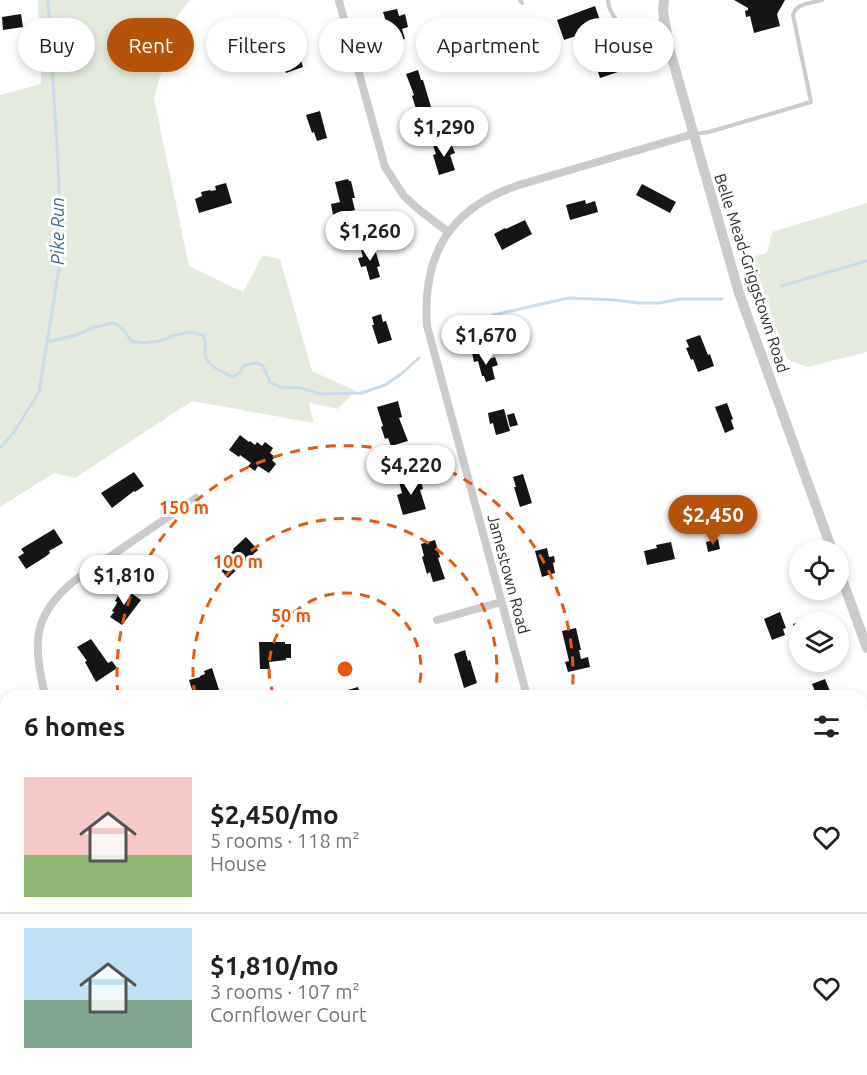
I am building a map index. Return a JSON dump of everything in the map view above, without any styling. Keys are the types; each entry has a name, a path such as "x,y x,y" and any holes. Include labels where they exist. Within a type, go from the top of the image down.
{"street":[{"name":"Belle Mead-Griggstown Road","path":"664,0 665,18"},
{"path":"339,1 385,167 404,196 448,232"},
{"name":"Belle Mead-Griggstown Road","path":"674,65 739,293 828,540"},
{"name":"Jamestown Road","path":"525,690 427,326 426,294 429,278 439,249 448,232 473,207 503,190 693,134"},
{"path":"44,690 37,644 39,629 51,603 74,581 196,498"},
{"path":"849,598 867,648"},
{"path":"437,620 501,602"}],"lane":[{"path":"608,0 615,18"},
{"path":"693,134 709,132 811,102 793,15 794,10 799,6 822,0"}],"green space":[{"path":"38,0 190,0 176,18 107,18 107,72 161,72 154,98 189,266 243,292 263,255 280,259 312,371 356,391 338,409 309,403 314,423 192,401 75,478 54,473 0,507 0,95 41,84 41,72 95,72 95,18 39,18"},
{"path":"867,203 867,352 807,367 787,359 752,257 767,253 772,232"}],"building":[{"path":"734,0 785,0 777,14 780,26 754,33 750,16 746,17 745,11 748,8"},
{"path":"595,6 599,18 573,18 573,37 564,40 561,19"},
{"path":"397,9 399,16 405,14 408,27 404,28 404,18 385,18 383,12"},
{"path":"21,14 22,18 18,18 18,28 3,30 2,17"},
{"path":"419,72 431,107 417,112 412,96 414,95 406,74"},
{"path":"598,72 618,72 600,78"},
{"path":"320,111 327,138 317,141 306,115"},
{"path":"446,141 448,147 452,146 455,153 450,155 455,170 439,175 433,155 436,154 433,145"},
{"path":"348,179 351,181 355,198 352,198 355,210 333,215 331,204 340,202 335,182"},
{"path":"226,183 232,203 199,213 195,199 202,196 201,192 216,190 215,186"},
{"path":"642,184 676,202 670,213 636,195"},
{"path":"585,200 586,204 595,201 598,212 570,220 566,205"},
{"path":"525,220 532,234 502,250 494,234"},
{"path":"374,246 380,266 377,267 380,277 370,280 366,266 361,267 358,258 363,257 361,250"},
{"path":"381,314 383,322 386,321 392,340 378,344 372,317"},
{"path":"700,335 714,366 698,372 686,348 689,347 686,340"},
{"path":"482,351 485,360 495,357 498,365 492,367 495,379 486,382 478,361 474,362 472,353"},
{"path":"398,401 402,417 399,418 408,441 391,446 388,438 385,439 377,407"},
{"path":"727,403 734,429 725,433 715,407"},
{"path":"504,409 510,431 496,435 493,423 490,424 488,413"},
{"path":"514,413 518,425 510,427 507,415"},
{"path":"240,435 255,445 257,442 262,446 265,442 273,448 270,453 275,457 272,460 276,464 269,473 258,466 255,471 248,466 251,463 229,450"},
{"path":"134,472 144,486 112,508 101,493"},
{"path":"523,474 532,503 520,507 513,477"},
{"path":"420,476 423,489 420,490 426,509 403,515 397,495 402,493 399,482"},
{"path":"54,529 63,543 26,569 18,557 24,553 21,549"},
{"path":"246,537 258,550 228,578 216,565"},
{"path":"718,539 720,549 708,552 706,542"},
{"path":"435,540 445,579 433,582 430,572 427,574 421,544"},
{"path":"671,542 675,559 647,565 644,551 657,548 656,545"},
{"path":"547,548 549,557 554,556 555,573 542,577 535,551"},
{"path":"123,587 141,600 122,625 110,617 114,612 112,611 117,602 115,601 117,595"},
{"path":"780,612 786,628 783,629 785,635 772,640 764,619"},
{"path":"576,628 581,659 588,657 590,667 568,672 565,662 569,661 562,631"},
{"path":"91,639 108,663 112,661 117,668 96,682 85,662 87,661 77,647"},
{"path":"259,642 291,644 291,658 269,662 270,669 260,669"},
{"path":"465,650 477,683 464,688 454,654"},
{"path":"212,668 219,690 192,690 189,680 205,674 204,671"},
{"path":"825,679 830,690 814,690 812,684"}],"waterway":[{"name":"Pike Run","path":"0,448 14,432 39,392 61,256 48,0"},
{"path":"781,286 867,261"},
{"path":"443,341 494,315 568,298 639,303 660,303 680,299 722,299"},
{"path":"47,342 114,323 124,330 131,341 143,343 190,332 203,335 207,359 213,366 233,377 244,365 256,363 263,366 270,382 280,387 301,388 321,394 362,393 385,385 419,358"}]}
